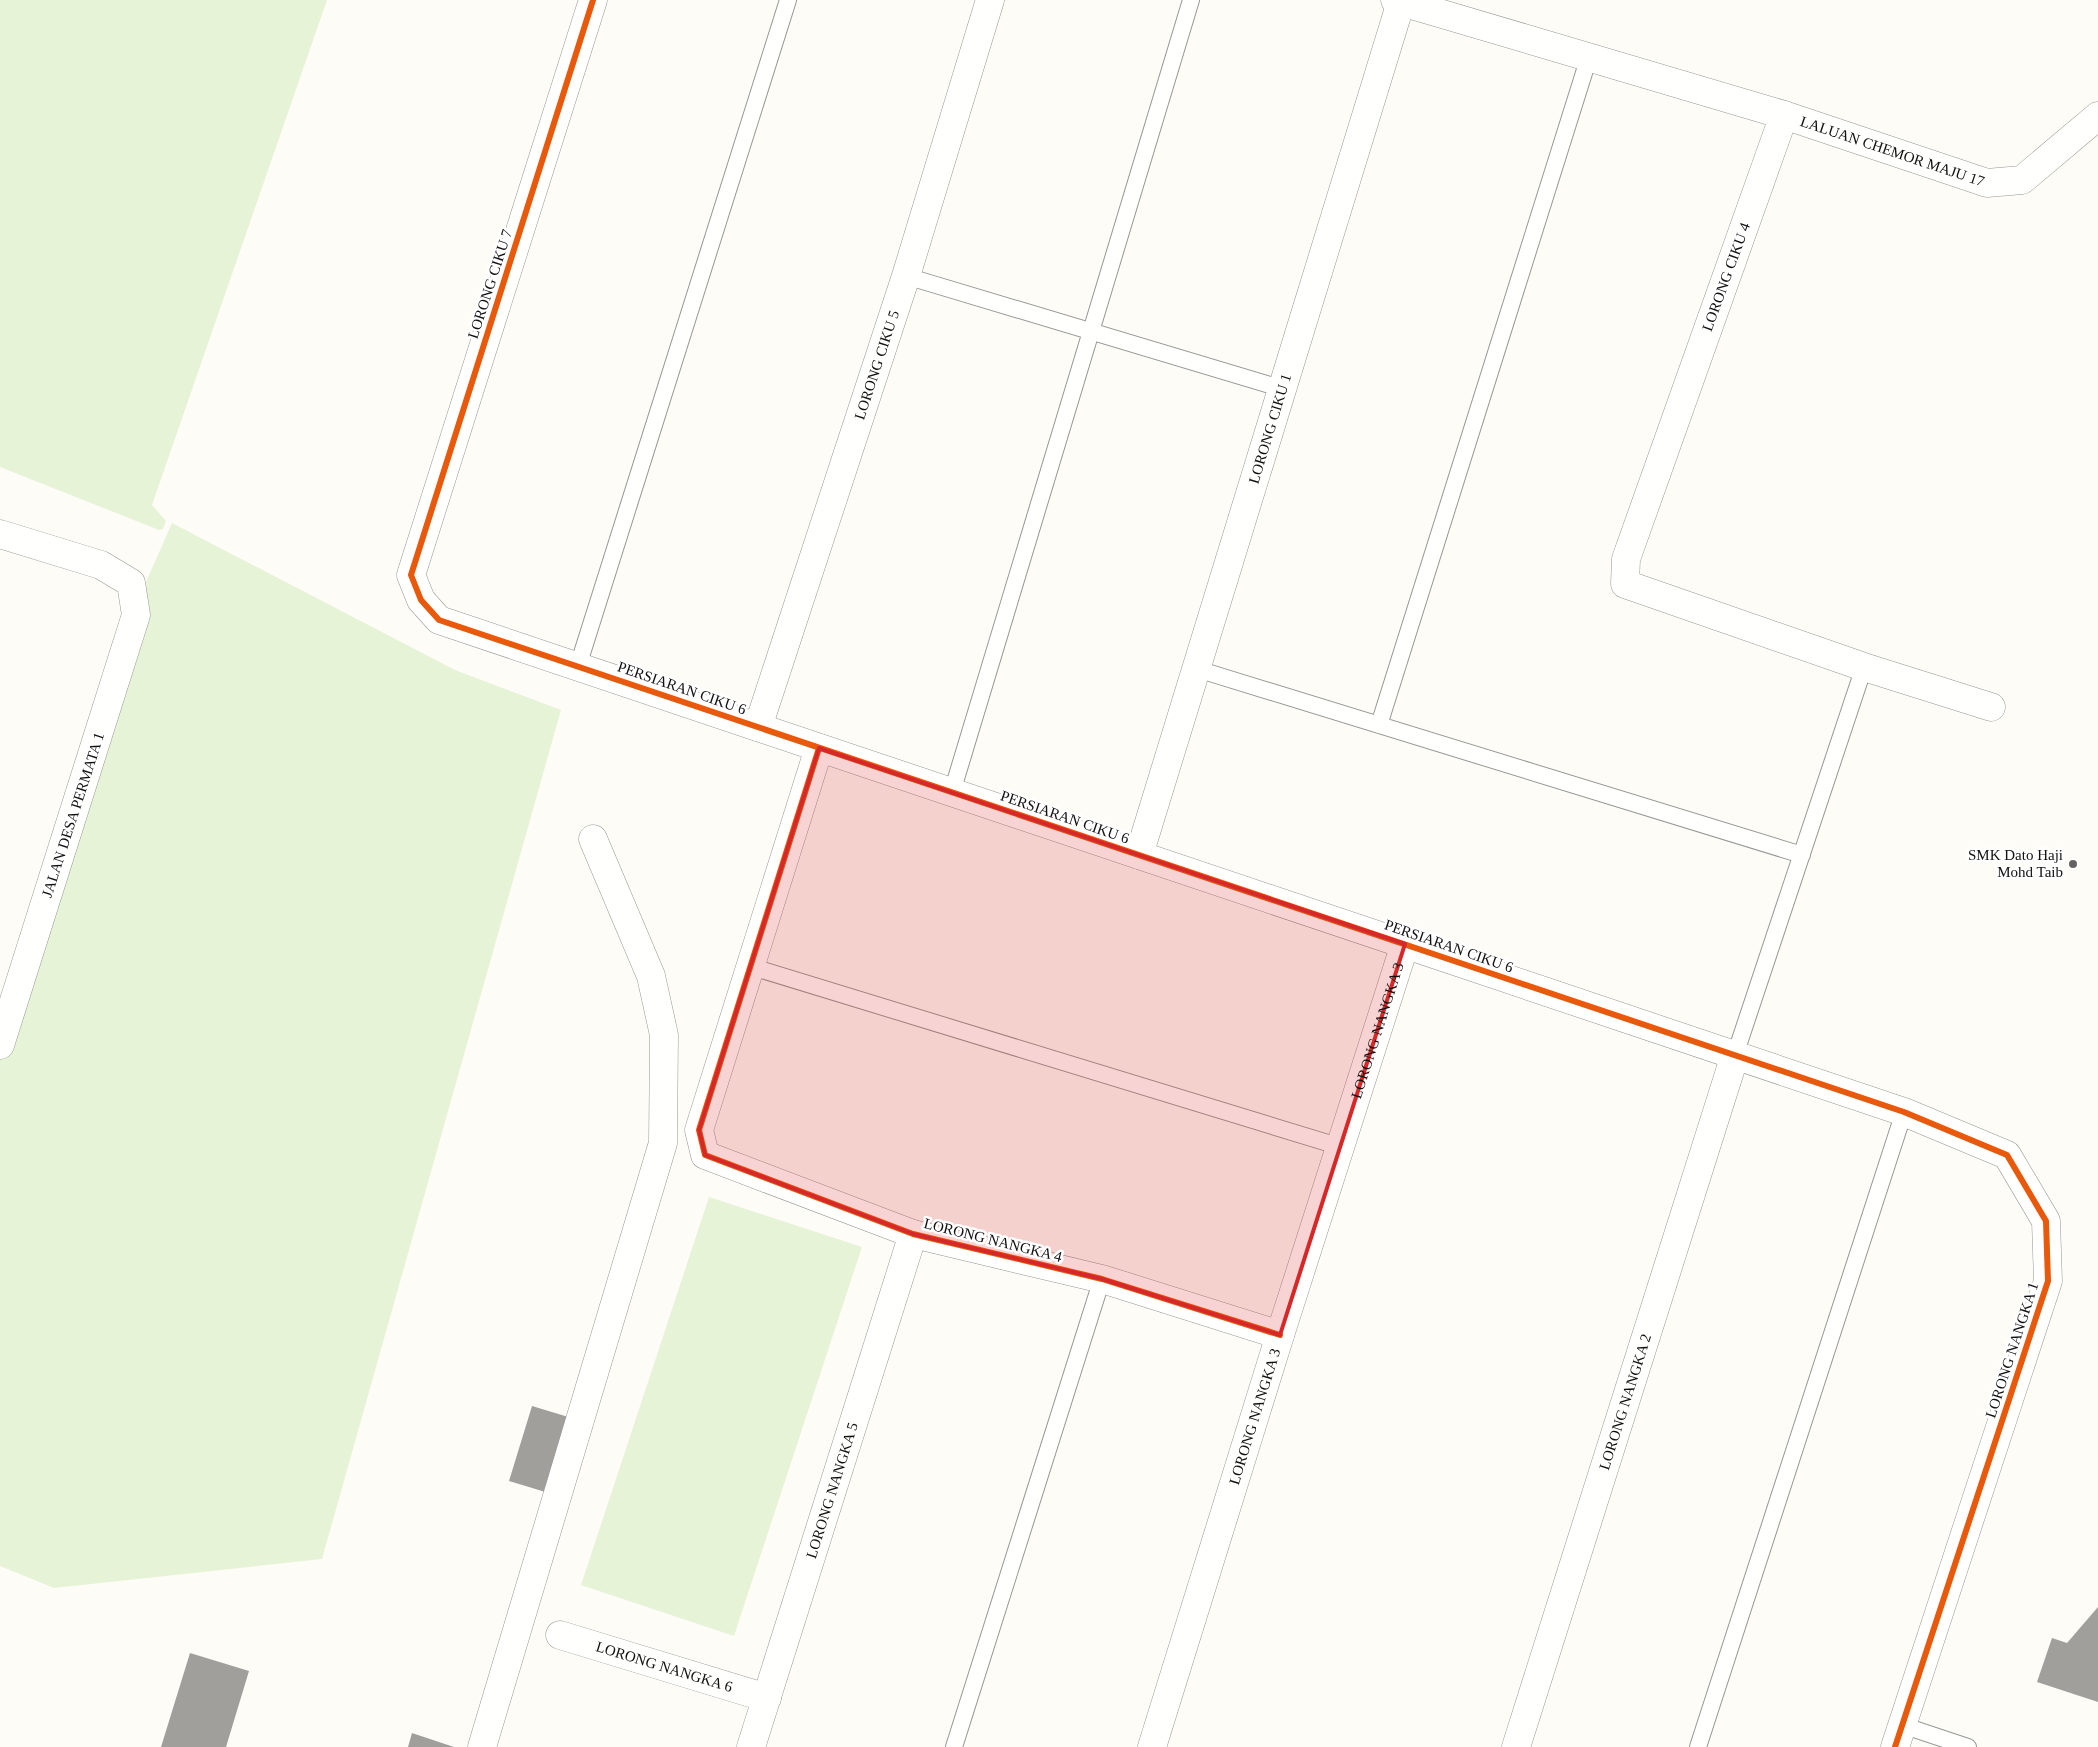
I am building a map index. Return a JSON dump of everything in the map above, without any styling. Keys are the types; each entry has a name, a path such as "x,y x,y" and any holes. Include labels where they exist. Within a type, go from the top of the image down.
{"street":[{"name":"LORONG CIKU 7","path":"411,575 593,0"},
{"name":"LORONG CIKU 5","path":"758,727 906,276 990,0"},
{"path":"1398,1 1784,115"},
{"name":"LORONG CIKU 1","path":"1139,855 1283,389 1398,1"},
{"name":"LALUAN CHEMOR MAJU 17","path":"1784,115 1987,184 2022,180 2098,116"},
{"name":"LORONG CIKU 4","path":"1784,115 1626,559 1625,584 1864,667"},
{"name":"JALAN DESA PERMATA 1","path":"0,534 101,565 131,583 136,615 0,1045"},
{"name":"PERSIARAN CIKU 6","path":"411,575 421,600 439,620 1735,1055"},
{"path":"1864,667 1991,707"},
{"path":"749,966 818,748"},
{"path":"482,1747 663,1143 664,1035 651,976 594,839"},
{"name":"LORONG NANGKA 3","path":"1152,1747 1280,1335 1405,944"},
{"name":"LORONG NANGKA 4","path":"749,966 700,1130 705,1155 913,1234 1102,1279 1280,1335"},
{"name":"LORONG NANGKA 1","path":"1735,1055 1904,1112 2007,1155 2046,1221 2048,1281 1898,1736"},
{"name":"LORONG NANGKA 2","path":"1516,1747 1735,1055"},
{"name":"LORONG NANGKA 5","path":"752,1747 913,1234"},
{"name":"LORONG NANGKA 6","path":"560,1635 767,1698"}],"lane":[{"path":"578,666 788,0"},
{"path":"952,792 1191,0"},
{"path":"1379,725 1589,57"},
{"path":"906,276 1283,389"},
{"path":"1735,1055 1864,667"},
{"path":"1197,669 1802,855"},
{"path":"749,966 1341,1147"},
{"path":"1698,1747 1904,1112"},
{"path":"954,1747 1102,1279"},
{"path":"1898,1736 1968,1747"}],"highlighted area":[{"path":"819,748 1405,944 1280,1335 1102,1279 913,1234 705,1155 699,1130"}],"green space":[{"path":"0,0 327,0 152,505 166,521 163,529 159,530 0,467"},
{"path":"172,523 455,670 561,710 322,1559 54,1588 0,1566 0,1052 139,598"},
{"path":"709,1197 862,1247 734,1636 581,1585"}],"building":[{"path":"532,1406 575,1419 552,1494 509,1481"},
{"path":"2098,1607 2098,1702 2037,1682 2052,1638 2067,1643"},
{"path":"190,1653 249,1671 226,1747 161,1747"},
{"path":"412,1733 454,1747 408,1747"}],"cycle path":[{"path":"593,0 411,575 421,600 439,620 1904,1112 2007,1155 2046,1221 2048,1281 1895,1747"},
{"path":"819,748 699,1130 705,1155 913,1234 1102,1279 1280,1335"}],"place":[{"name":"SMK Dato Haji Mohd Taib","path":"2073,864"}]}
